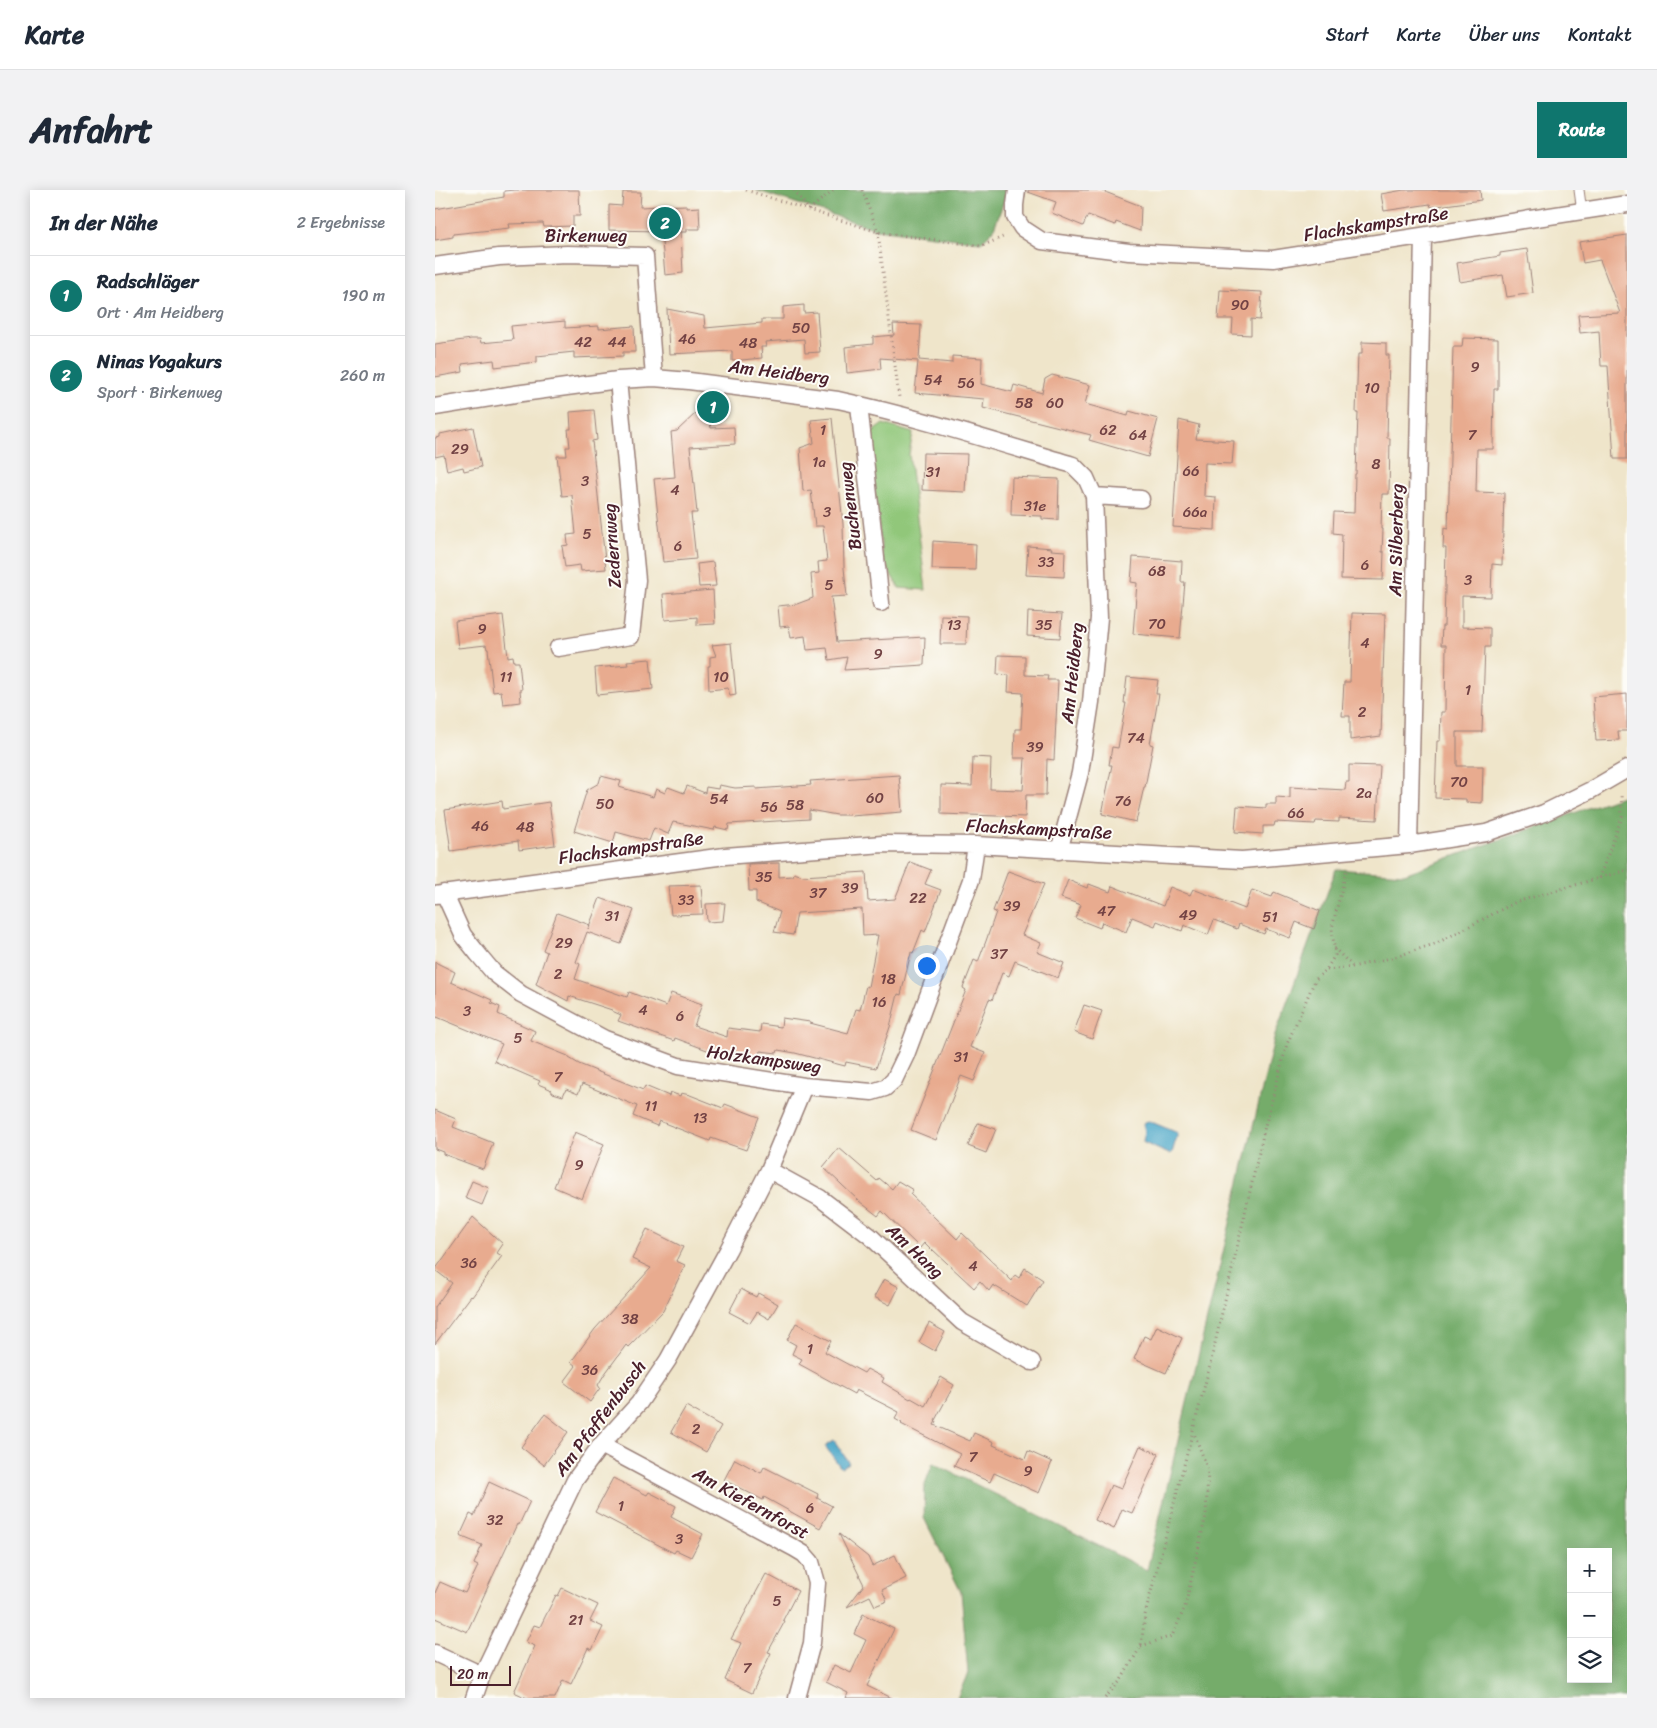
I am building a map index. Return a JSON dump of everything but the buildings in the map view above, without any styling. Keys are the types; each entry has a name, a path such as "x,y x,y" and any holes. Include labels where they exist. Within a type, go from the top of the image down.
{"street":[{"path":"1017,190 1015,217 1021,228"},
{"name":"Flachskampstraße","path":"1021,228 1042,240 1129,252 1273,259 1627,204"},
{"name":"Am Silberberg","path":"1409,844 1423,237"},
{"name":"Birkenweg","path":"435,266 499,257 557,254 645,256 654,378"},
{"name":"Am Heidberg","path":"435,407 618,380 654,378 689,381 859,405 901,415 1073,465 1086,478 1094,496 1099,618 1091,702 1080,773 1059,851"},
{"name":"Zedernweg","path":"558,648 631,636 637,580 618,380"},
{"name":"Buchenweg","path":"859,405 881,603"},
{"path":"1094,496 1141,499"},
{"name":"Flachskampstraße","path":"439,894 725,856 883,844 976,845 1242,860 1409,844 1486,833 1544,814 1624,771"},
{"name":"Holzkampsweg","path":"439,894 463,935 494,973 521,994 605,1040 679,1066 804,1086 872,1092 885,1088 894,1080 906,1055 971,880 976,845"},
{"name":"Am Pfaffenbusch","path":"474,1698 482,1675 575,1480 601,1445 639,1403 667,1360 728,1250 769,1170 804,1086"},
{"name":"Am Hang","path":"769,1170 820,1198 870,1236 961,1322 1032,1362"},
{"name":"Am Kiefernforst","path":"601,1445 794,1548 811,1562 817,1583 812,1643 797,1698"},
{"path":"435,1653 482,1675"}],"lane":[{"path":"1579,190 1582,212"}],"path":[{"path":"746,190 879,232 982,246 1021,228"},
{"path":"794,190 809,210"},
{"path":"809,210 833,190"},
{"path":"862,190 879,232 901,415"},
{"path":"1598,878 1621,817 1624,771"},
{"path":"1105,1698 1121,1680 1141,1646 1145,1614 1193,1432 1265,1126 1287,1044 1315,980 1326,970 1335,955 1332,928 1351,850"},
{"path":"1326,970 1395,958 1437,943 1516,902 1627,870"},
{"path":"1334,948 1352,967"},
{"path":"1141,1646 1172,1636 1185,1607 1194,1574 1206,1515 1208,1470 1193,1432"}],"green space":[{"path":"755,190 1008,190 993,231 981,242 876,229"},
{"path":"883,424 913,433 909,454 926,590 899,588 883,561 868,435"},
{"path":"1627,794 1627,1698 957,1698 968,1673 961,1592 924,1518 925,1484 933,1463 1147,1570 1275,1035 1336,869 1404,874"}],"water":[{"path":"1149,1121 1178,1133 1172,1153 1169,1154 1144,1143 1145,1131 1143,1124"},
{"path":"834,1440 849,1463 841,1468 825,1446"}],"place":[{"name":"Ninas Yogakurs","path":"665,223"},
{"name":"Radschläger","path":"713,407"}]}
